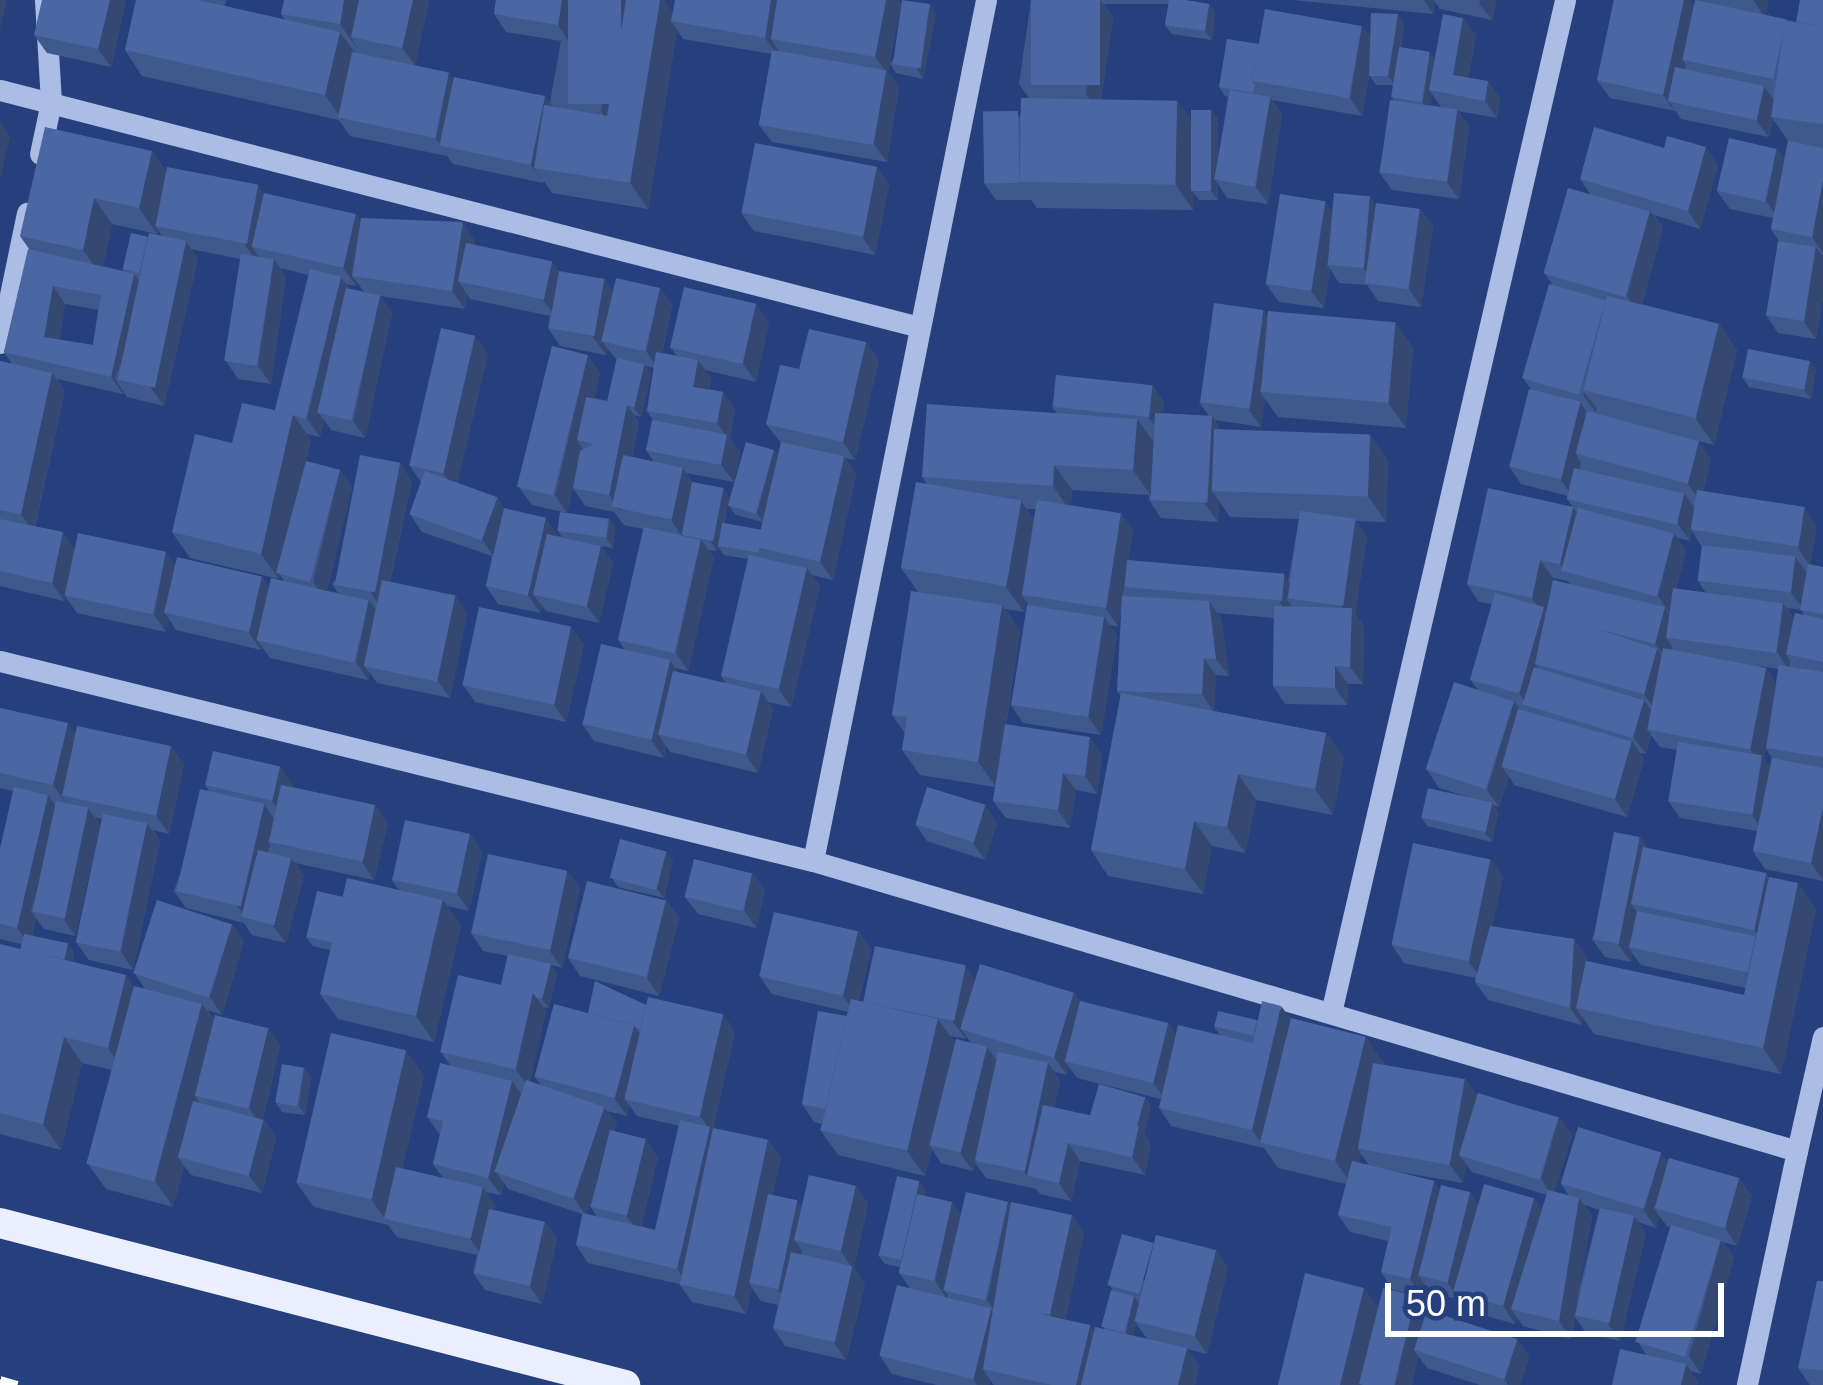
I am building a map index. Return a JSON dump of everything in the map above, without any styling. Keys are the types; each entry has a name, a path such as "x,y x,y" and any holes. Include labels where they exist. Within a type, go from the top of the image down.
{"main road":[{"path":"0,1223 625,1385"}],"street":[{"path":"0,344 51,102 45,0"},
{"path":"813,861 916,326 986,0"},
{"path":"1330,1013 1565,0"},
{"path":"0,90 916,326"},
{"path":"0,661 813,861 1797,1150"},
{"path":"1747,1385 1823,1037"}],"building":[{"path":"42,0 110,0 98,49 34,35"},
{"path":"136,0 198,0 340,32 325,95 125,50"},
{"path":"284,0 344,0 340,24 281,14"},
{"path":"359,0 413,0 402,48 351,37"},
{"path":"496,0 562,0 558,25 494,14"},
{"path":"568,0 621,0 621,104 568,104"},
{"path":"626,0 660,0 630,183 534,168 544,105 607,116"},
{"path":"675,0 771,0 765,38 671,21"},
{"path":"777,0 886,0 875,57 771,39"},
{"path":"902,0 930,4 921,68 893,64"},
{"path":"1031,0 1100,0 1100,85 1031,85"},
{"path":"1169,0 1209,4 1205,31 1165,25"},
{"path":"1614,0 1684,0 1663,95 1597,80"},
{"path":"1695,0 1786,19 1773,79 1682,60"},
{"path":"1800,0 1823,0 1823,26 1796,22"},
{"path":"1265,9 1362,26 1349,98 1252,81"},
{"path":"1371,13 1398,14 1388,76 1369,76"},
{"path":"1443,14 1463,18 1453,75 1488,81 1485,101 1429,90"},
{"path":"1785,21 1823,26 1823,124 1771,117"},
{"path":"1227,39 1259,44 1253,93 1219,87"},
{"path":"1399,47 1430,52 1422,102 1391,97"},
{"path":"772,50 886,70 873,145 759,125"},
{"path":"352,52 449,73 435,138 338,118"},
{"path":"1675,67 1764,86 1757,120 1668,101"},
{"path":"454,77 545,96 530,165 439,145"},
{"path":"1230,90 1270,97 1255,187 1214,180"},
{"path":"1021,98 1177,101 1176,185 1020,182"},
{"path":"1390,100 1457,109 1447,182 1380,172"},
{"path":"1191,110 1211,110 1211,191 1191,191"},
{"path":"1018,111 1019,183 984,184 983,112"},
{"path":"45,127 152,151 139,208 94,198 83,250 20,236"},
{"path":"1594,127 1664,148 1667,136 1706,147 1688,211 1580,179"},
{"path":"1729,138 1777,149 1765,202 1717,191"},
{"path":"1788,141 1823,148 1823,180 1812,237 1771,229"},
{"path":"755,143 877,167 863,236 741,213"},
{"path":"167,167 258,185 247,244 156,226"},
{"path":"1568,188 1650,211 1625,297 1543,274"},
{"path":"264,193 356,214 343,268 252,247"},
{"path":"1334,193 1370,196 1364,268 1328,265"},
{"path":"1280,194 1325,201 1311,291 1266,284"},
{"path":"1376,203 1420,209 1408,289 1365,283"},
{"path":"361,218 463,222 452,291 352,276"},
{"path":"131,233 148,237 139,273 123,269"},
{"path":"149,233 186,241 155,388 118,380"},
{"path":"1778,241 1816,247 1804,321 1766,315"},
{"path":"466,243 552,261 544,299 458,281"},
{"path":"28,249 134,274 111,377 4,352","holes":["53,286 101,295 93,345 44,337"]},
{"path":"241,254 274,259 257,366 224,361"},
{"path":"310,269 341,277 306,418 275,411"},
{"path":"559,271 604,279 594,336 549,328"},
{"path":"616,278 660,288 645,351 601,341"},
{"path":"1549,284 1606,300 1579,394 1522,378"},
{"path":"684,287 756,304 742,364 670,347"},
{"path":"346,288 380,296 351,421 317,413"},
{"path":"1607,296 1719,324 1695,418 1584,390"},
{"path":"1214,303 1264,310 1250,409 1200,402"},
{"path":"1268,311 1396,322 1388,403 1261,392"},
{"path":"441,328 475,336 443,473 409,465"},
{"path":"809,329 866,342 843,442 766,424 780,365 799,369"},
{"path":"552,346 588,355 553,496 517,487"},
{"path":"1748,349 1810,361 1804,389 1742,377"},
{"path":"656,352 698,360 693,387 723,392 717,423 647,411"},
{"path":"617,358 644,364 634,407 607,401"},
{"path":"0,361 52,373 21,514 0,510"},
{"path":"1056,375 1152,385 1149,417 1053,407"},
{"path":"1529,389 1580,402 1561,479 1510,467"},
{"path":"586,397 627,405 609,495 573,488 580,451 594,444 577,440"},
{"path":"242,403 293,414 261,554 172,532 195,434 232,443"},
{"path":"927,404 1137,419 1133,470 1054,465 1053,486 922,477"},
{"path":"1587,411 1699,441 1688,484 1576,454"},
{"path":"1155,413 1212,416 1207,503 1150,500"},
{"path":"652,420 727,435 721,465 646,450"},
{"path":"1214,429 1370,434 1368,496 1212,491"},
{"path":"746,442 774,450 756,513 728,505"},
{"path":"781,442 844,457 820,562 757,547"},
{"path":"360,455 400,463 375,592 335,585"},
{"path":"623,455 683,468 672,520 612,507"},
{"path":"306,461 340,470 310,582 276,573"},
{"path":"1574,468 1684,493 1677,525 1567,499"},
{"path":"425,471 497,497 482,541 409,514"},
{"path":"692,482 723,488 713,541 682,535"},
{"path":"916,482 1021,501 1006,586 901,568"},
{"path":"1488,488 1573,507 1560,564 1540,560 1532,598 1467,584"},
{"path":"1697,490 1805,507 1798,547 1691,530"},
{"path":"1037,500 1121,513 1106,608 1022,595"},
{"path":"504,508 546,518 528,596 486,586"},
{"path":"1578,508 1674,534 1657,596 1561,571"},
{"path":"1300,511 1355,519 1343,606 1288,598"},
{"path":"560,512 609,519 606,538 557,531"},
{"path":"0,519 63,532 52,583 0,571"},
{"path":"722,523 762,530 758,553 718,546"},
{"path":"644,527 701,540 674,653 618,640"},
{"path":"78,533 166,552 153,614 65,596"},
{"path":"547,534 601,546 587,607 533,594"},
{"path":"1702,545 1795,556 1791,592 1698,581"},
{"path":"749,555 806,568 779,689 721,676"},
{"path":"177,557 262,577 249,632 164,613"},
{"path":"1127,560 1284,574 1282,601 1125,587"},
{"path":"1808,564 1823,567 1823,614 1800,610"},
{"path":"271,578 368,600 354,663 257,640"},
{"path":"382,580 455,596 437,682 364,666"},
{"path":"1553,580 1665,607 1655,644 1598,629 1657,649 1644,694 1535,664"},
{"path":"1673,588 1783,603 1776,653 1666,638"},
{"path":"911,591 1002,605 978,762 902,750 907,717 892,715"},
{"path":"1495,593 1544,607 1519,694 1470,680"},
{"path":"1122,596 1209,601 1216,659 1204,658 1202,694 1117,691"},
{"path":"1027,605 1104,617 1088,717 1011,705"},
{"path":"1274,606 1352,608 1350,667 1335,666 1335,688 1273,686"},
{"path":"479,607 571,627 554,705 462,685"},
{"path":"1795,613 1823,619 1823,662 1786,654"},
{"path":"601,644 670,660 652,740 583,724"},
{"path":"1663,648 1766,668 1750,750 1647,729"},
{"path":"1779,665 1823,672 1823,757 1766,748"},
{"path":"1534,667 1644,701 1633,738 1523,704"},
{"path":"673,671 761,691 746,755 658,734"},
{"path":"1454,682 1514,701 1485,789 1426,769"},
{"path":"1121,693 1326,733 1315,789 1238,774 1227,827 1194,821 1185,869 1091,850"},
{"path":"0,708 68,723 53,785 0,773"},
{"path":"1518,709 1631,742 1615,799 1501,767"},
{"path":"1005,724 1090,737 1085,776 1063,773 1058,810 993,801"},
{"path":"77,726 171,746 156,815 62,795"},
{"path":"1678,742 1762,755 1753,815 1669,801"},
{"path":"213,751 280,767 272,801 205,785"},
{"path":"1772,758 1823,768 1823,807 1811,863 1753,851"},
{"path":"281,785 375,805 363,862 269,842"},
{"path":"14,787 48,795 17,928 0,924 0,849"},
{"path":"927,787 985,805 974,842 916,824"},
{"path":"1428,788 1492,803 1486,832 1421,817"},
{"path":"200,789 264,804 241,906 176,891"},
{"path":"56,801 88,808 65,918 33,912"},
{"path":"103,814 147,823 120,951 76,942"},
{"path":"405,820 470,834 457,893 392,880"},
{"path":"1614,832 1640,837 1619,944 1593,939"},
{"path":"620,839 666,851 656,890 610,878"},
{"path":"1413,843 1490,859 1469,961 1391,945"},
{"path":"1643,847 1766,873 1754,930 1631,904"},
{"path":"258,850 291,858 274,925 241,917"},
{"path":"488,854 567,871 550,950 471,933"},
{"path":"694,859 752,874 743,911 685,897"},
{"path":"1769,877 1798,883 1763,1048 1576,1008 1586,961 1744,995"},
{"path":"347,878 442,900 416,1016 320,994"},
{"path":"587,881 666,901 646,977 568,958"},
{"path":"317,891 343,897 333,943 306,937"},
{"path":"157,900 232,924 208,998 133,973"},
{"path":"1637,911 1755,936 1748,972 1629,947"},
{"path":"774,912 858,931 843,996 759,976"},
{"path":"1490,926 1574,939 1570,1008 1475,982"},
{"path":"24,934 68,943 65,959 21,950"},
{"path":"0,944 126,975 108,1048 64,1037 43,1124 0,1113"},
{"path":"875,946 966,965 954,1021 863,1002"},
{"path":"508,954 551,964 542,999 501,985"},
{"path":"980,964 1074,993 1054,1058 960,1029"},
{"path":"458,975 533,992 515,1069 440,1052"},
{"path":"595,981 646,1005 640,1029 588,1013"},
{"path":"134,986 202,1004 154,1182 86,1164"},
{"path":"648,997 723,1014 699,1117 624,1099"},
{"path":"851,999 938,1019 907,1151 821,1131"},
{"path":"1080,1001 1168,1023 1153,1083 1065,1061"},
{"path":"1262,1001 1281,1006 1252,1130 1159,1108 1178,1025 1253,1043"},
{"path":"554,1004 634,1025 615,1098 535,1076"},
{"path":"818,1011 847,1016 825,1109 802,1104"},
{"path":"1218,1011 1257,1020 1253,1036 1214,1027"},
{"path":"215,1015 268,1028 248,1109 195,1096"},
{"path":"1291,1018 1366,1037 1335,1161 1260,1142"},
{"path":"331,1033 406,1050 372,1199 297,1182"},
{"path":"956,1039 987,1047 961,1153 930,1145"},
{"path":"998,1052 1048,1063 1025,1171 975,1161"},
{"path":"440,1063 512,1081 488,1178 433,1164 443,1121 427,1117"},
{"path":"1373,1063 1465,1079 1449,1165 1358,1149"},
{"path":"282,1064 304,1068 297,1106 275,1102"},
{"path":"526,1080 604,1107 573,1199 494,1172"},
{"path":"1099,1084 1145,1097 1136,1129 1090,1116"},
{"path":"1478,1093 1558,1118 1539,1180 1459,1155"},
{"path":"193,1101 264,1120 249,1176 178,1157"},
{"path":"1043,1105 1139,1126 1132,1157 1068,1143 1059,1183 1027,1176"},
{"path":"680,1120 710,1127 677,1269 576,1245 583,1213 655,1230"},
{"path":"1578,1127 1661,1152 1644,1209 1561,1183"},
{"path":"713,1128 768,1140 735,1296 680,1285"},
{"path":"610,1130 646,1139 627,1216 591,1207"},
{"path":"1669,1158 1739,1178 1725,1228 1655,1208"},
{"path":"1352,1161 1434,1181 1410,1279 1381,1272 1392,1227 1338,1215"},
{"path":"396,1167 483,1187 471,1239 384,1219"},
{"path":"809,1175 856,1186 841,1251 794,1240"},
{"path":"897,1176 919,1181 901,1260 879,1255"},
{"path":"1484,1184 1534,1198 1503,1306 1453,1292"},
{"path":"1441,1185 1470,1192 1448,1282 1419,1275"},
{"path":"1548,1190 1579,1198 1559,1321 1511,1309"},
{"path":"966,1192 1008,1202 985,1300 943,1290"},
{"path":"768,1194 797,1200 778,1289 749,1283"},
{"path":"917,1194 952,1202 934,1281 899,1273"},
{"path":"1011,1202 1072,1215 1050,1314 1040,1314 1090,1325 1076,1385 1052,1385 983,1369"},
{"path":"1600,1208 1634,1216 1609,1323 1575,1315"},
{"path":"489,1209 545,1222 530,1286 474,1273"},
{"path":"1671,1225 1721,1240 1685,1357 1635,1342"},
{"path":"1122,1234 1154,1243 1139,1294 1107,1285"},
{"path":"1156,1235 1216,1250 1195,1336 1134,1321"},
{"path":"791,1252 852,1266 835,1342 773,1328"},
{"path":"1305,1273 1364,1288 1340,1385 1278,1385"},
{"path":"1817,1281 1823,1281 1823,1370 1798,1368"},
{"path":"897,1285 991,1308 973,1379 879,1356"},
{"path":"1383,1288 1416,1296 1394,1385 1359,1384"},
{"path":"1111,1290 1134,1296 1124,1333 1101,1327"},
{"path":"1427,1310 1517,1339 1504,1379 1414,1350"},
{"path":"1095,1327 1187,1348 1178,1385 1081,1385"},
{"path":"1620,1349 1686,1364 1681,1385 1612,1385"}],"railway":[{"path":"0,1380 17,1385"}]}
